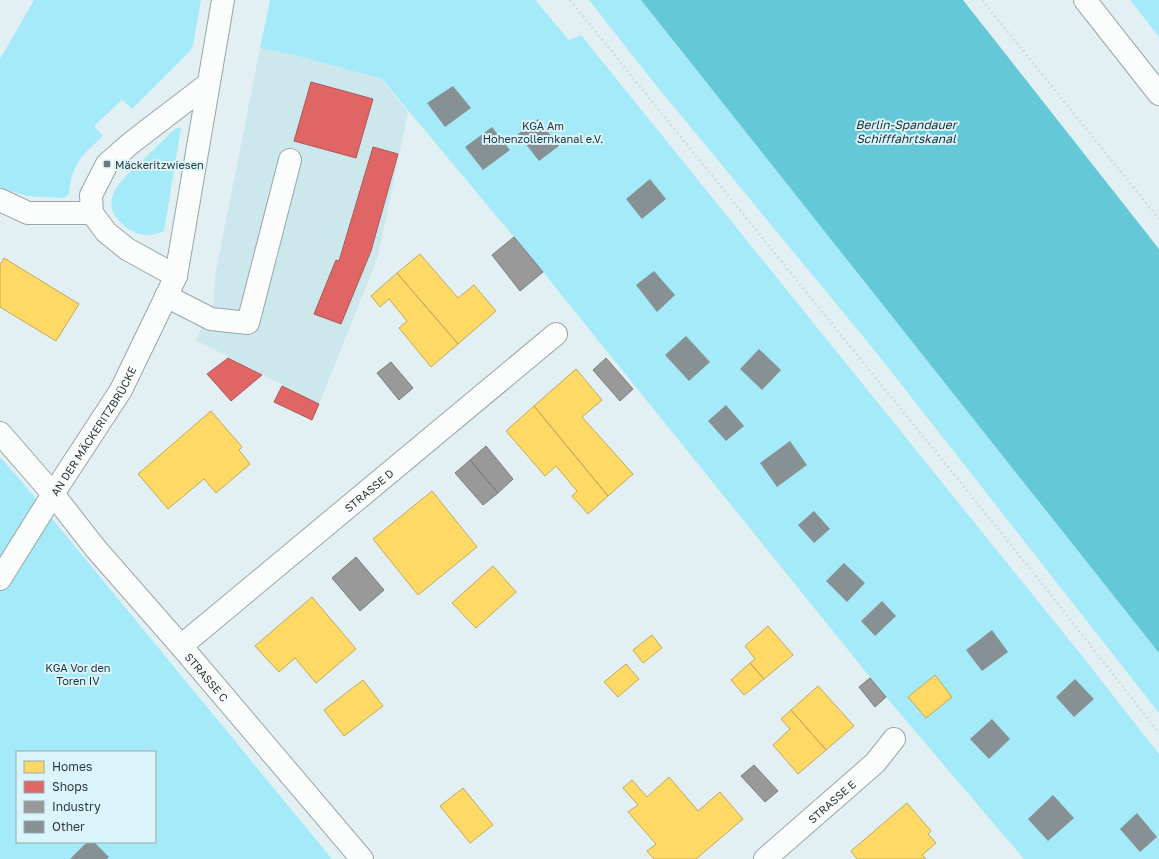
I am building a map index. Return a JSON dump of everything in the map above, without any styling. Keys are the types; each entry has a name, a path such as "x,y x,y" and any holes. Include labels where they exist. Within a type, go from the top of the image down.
{"street":[{"name":"AN DER MÄCKERITZBRÜCKE","path":"0,579 121,390 176,276 223,0"},
{"path":"1085,0 1159,94"},
{"path":"176,276 127,249 106,232 92,213 92,195 107,164 131,142 208,84"},
{"path":"166,296 212,319 248,323 290,160"},
{"path":"0,200 28,213 92,213"},
{"name":"STRASSE D","path":"180,646 556,334"},
{"name":"STRASSE C","path":"0,432 53,494 96,549 362,859"},
{"name":"STRASSE E","path":"765,859 875,763 894,739"}],"path":[{"path":"570,0 1036,576 1159,733"},
{"path":"982,0 1159,219"}],"shaded area":[{"path":"260,48 294,55 381,79 408,112 378,257 319,404 196,340 214,301 215,276"}],"green space":[{"path":"34,0 201,0 193,46 190,51 132,109 122,100 94,126 103,136 79,161 70,183 69,193 64,198 27,196 0,188 0,59"},
{"name":"KGA Am Hohenzollernkanal e.V.","path":"270,0 535,0 569,40 581,35 1079,652 1159,754 1159,859 1024,859 886,697 543,272 382,79 294,55 260,48"},
{"path":"589,0 641,0 1159,653 1159,713 875,351 651,79"},
{"path":"1130,0 1159,0 1159,37"},
{"path":"176,128 181,128 164,231 150,235 137,233 127,228 117,219 112,210 114,192 127,175"},
{"name":"KGA Vor den Toren IV","path":"0,457 22,482 332,859 0,859"}],"water":[{"name":"Berlin-Spandauer Schifffahrtskanal","path":"641,0 963,0 1159,249 1159,653"}],"building: Homes":[{"path":"420,254 458,298 474,285 496,311 458,344 397,273"},
{"path":"4,258 79,304 56,341 0,307 0,265"},
{"path":"397,273 458,344 431,367 399,328 407,321 389,299 380,307 371,296"},
{"path":"576,369 602,400 582,417 633,474 608,496 534,406"},
{"path":"534,406 608,496 588,514 572,496 577,491 556,466 545,476 506,431"},
{"path":"211,411 242,447 239,450 250,464 216,493 204,479 168,509 138,474"},
{"path":"432,491 477,547 418,595 373,539"},
{"path":"493,566 516,592 476,628 452,603"},
{"path":"312,597 356,649 316,683 295,658 279,672 255,646"},
{"path":"768,626 793,655 764,679 750,663 755,659 745,646"},
{"path":"652,635 662,648 643,663 633,650"},
{"path":"750,663 764,679 744,695 731,680"},
{"path":"626,664 639,679 618,697 604,682"},
{"path":"935,675 952,697 926,718 908,697"},
{"path":"363,680 383,706 344,736 324,710"},
{"path":"818,686 854,726 826,750 791,710"},
{"path":"791,710 826,750 798,774 773,745 790,729 781,719"},
{"path":"669,777 698,811 720,792 743,819 696,859 654,859 647,851 656,844 628,812 638,805 623,788 632,780 647,797"},
{"path":"463,788 493,825 470,843 440,806"},
{"path":"907,803 931,831 928,834 936,843 922,855 926,859 857,859 851,851"}],"building: Shops":[{"path":"311,82 373,99 356,158 294,141"},
{"path":"373,147 398,154 371,251 341,324 314,314 336,260 339,261"},
{"path":"228,358 262,375 231,401 207,374"},
{"path":"282,386 319,404 312,420 274,402"}],"building: Industry":[{"path":"514,237 543,272 520,291 492,255"},
{"path":"606,358 633,389 620,401 593,370"},
{"path":"391,362 413,388 399,400 377,373"},
{"path":"486,446 513,479 498,493 470,460"},
{"path":"470,460 498,493 483,505 455,473"},
{"path":"356,557 384,590 360,611 332,578"},
{"path":"870,678 886,697 875,707 859,687"},
{"path":"754,765 778,791 765,802 741,776"}],"building: Other":[{"path":"453,86 471,108 445,127 427,103"},
{"path":"538,119 559,146 539,161 518,134"},
{"path":"492,127 510,150 483,170 465,147"},
{"path":"650,179 666,199 642,219 626,199"},
{"path":"654,271 675,295 657,312 636,285"},
{"path":"686,336 710,362 689,381 665,355"},
{"path":"759,349 781,370 762,390 740,369"},
{"path":"726,405 744,426 726,441 708,421"},
{"path":"790,441 807,465 777,487 760,463"},
{"path":"814,511 830,529 814,543 798,525"},
{"path":"844,563 865,583 847,602 826,581"},
{"path":"882,601 896,616 875,636 861,621"},
{"path":"992,630 1008,652 982,671 966,650"},
{"path":"1075,679 1094,699 1074,717 1056,697"},
{"path":"992,719 1010,739 989,759 970,739"},
{"path":"1053,795 1074,818 1048,841 1028,819"},
{"path":"1137,813 1157,837 1140,852 1120,829"},
{"path":"86,843 95,843 109,857 107,859 70,859"}],"place":[{"name":"Mäckeritzwiesen","path":"107,164"}]}
